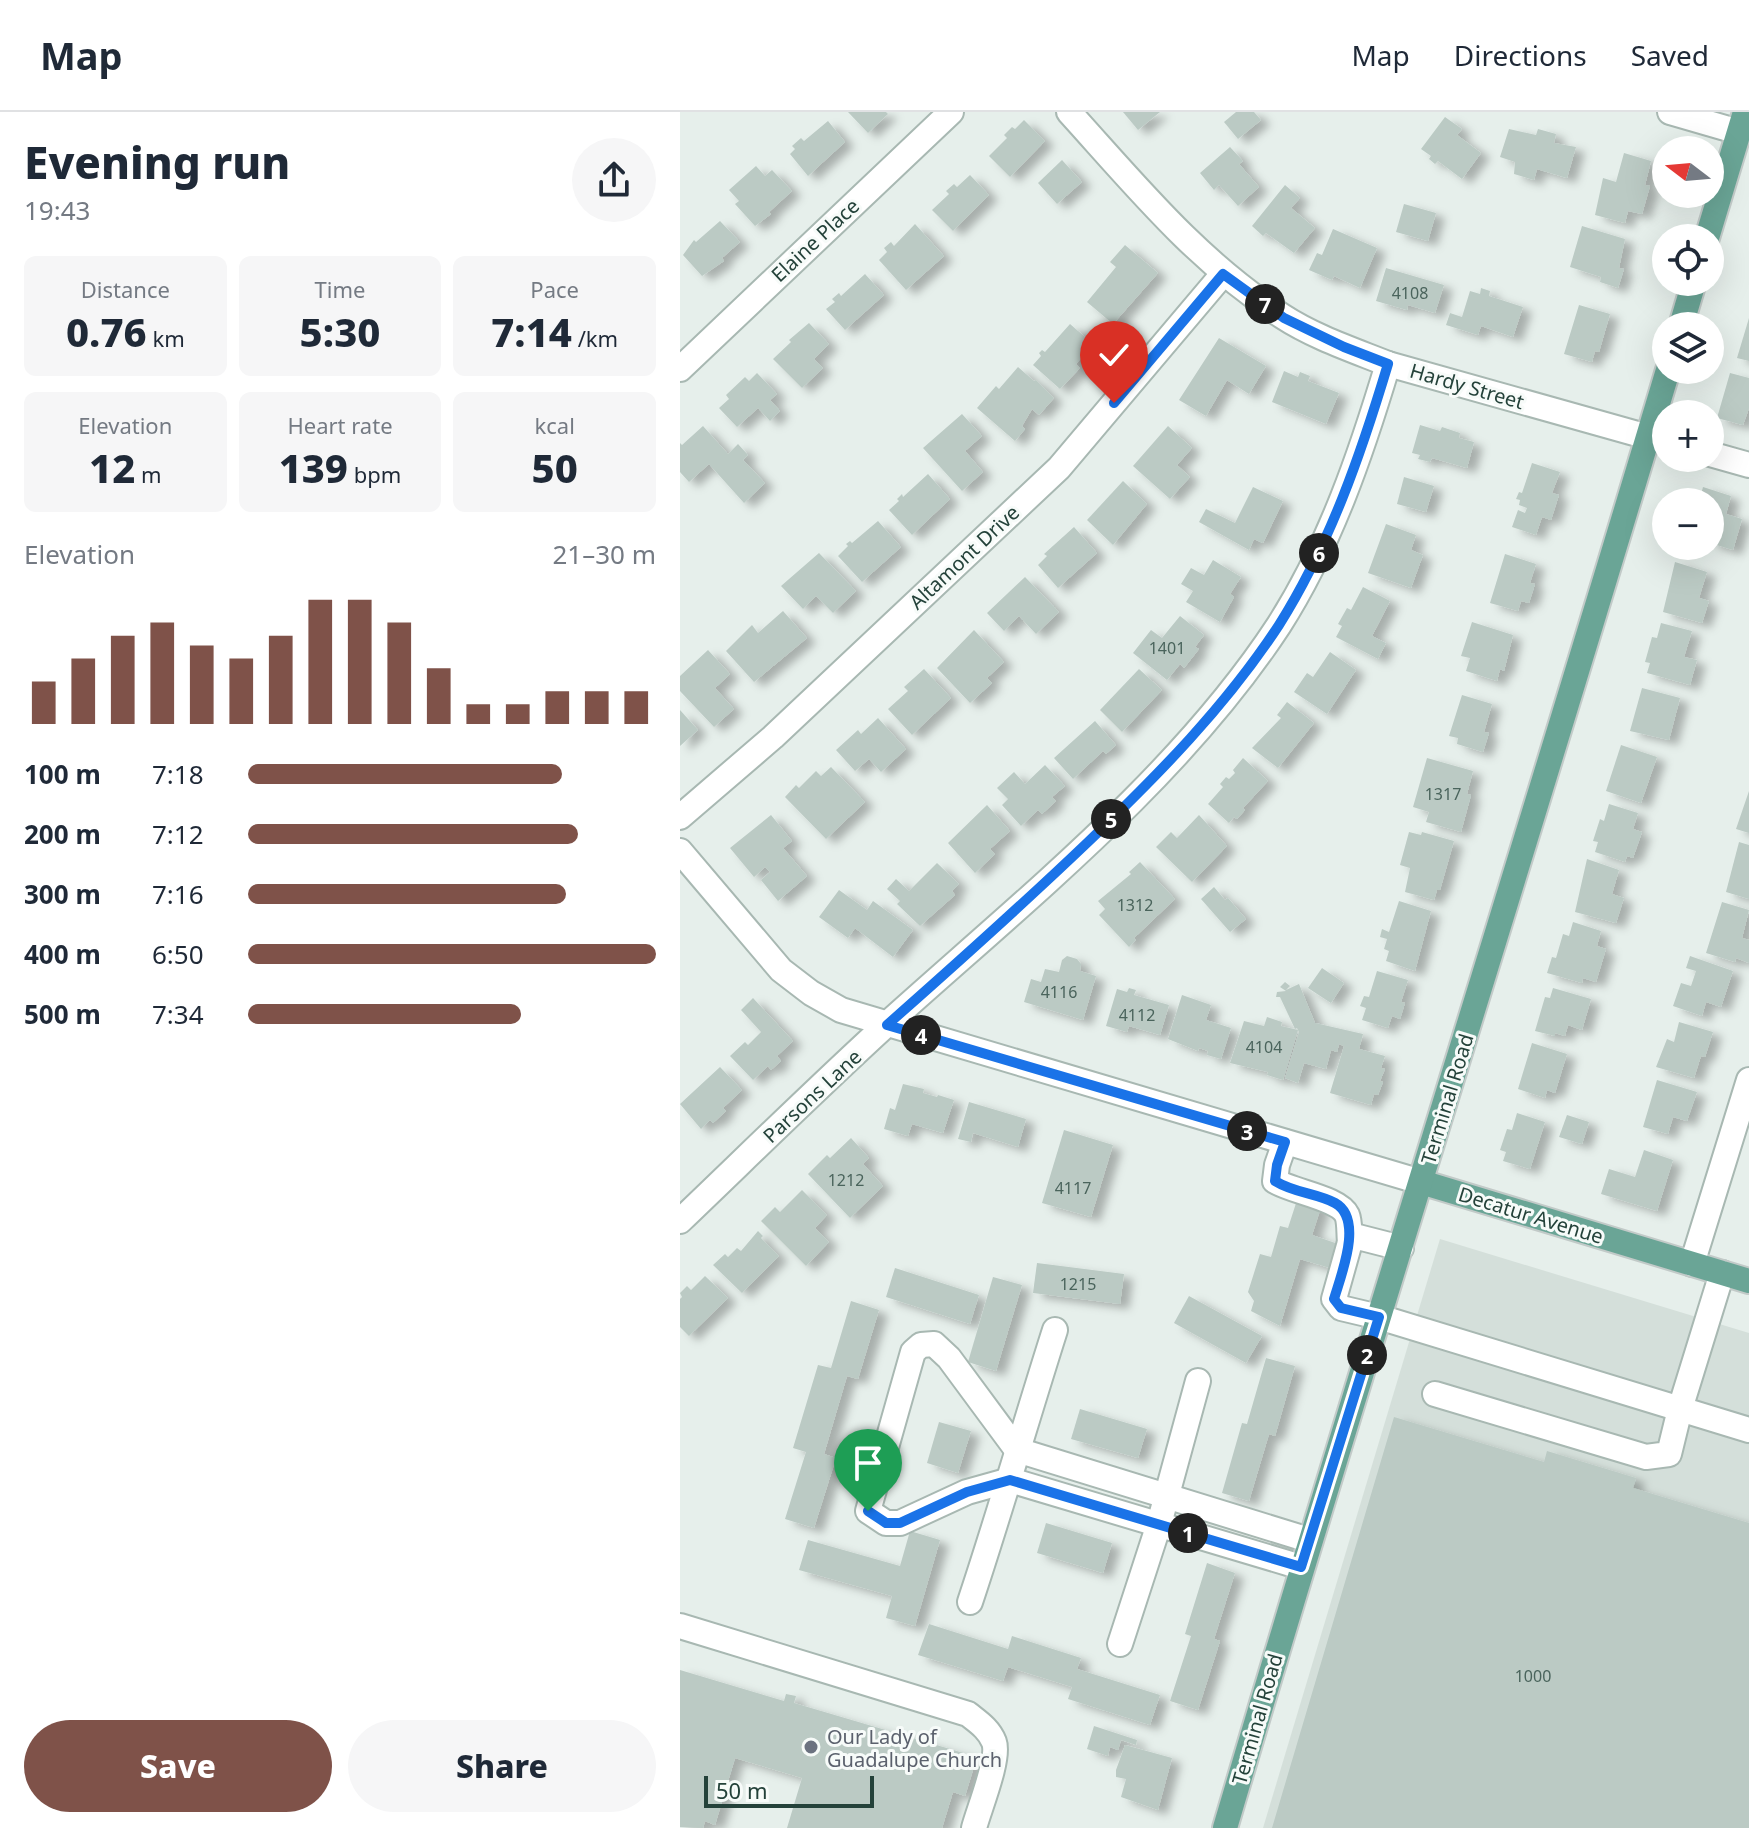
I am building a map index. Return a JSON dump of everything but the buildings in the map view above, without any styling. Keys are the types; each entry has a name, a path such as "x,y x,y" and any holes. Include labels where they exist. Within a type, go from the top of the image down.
{"main road":[{"path":"1711,224 1742,122"},
{"name":"Terminal Road","path":"1225,1828 1309,1540 1652,456"},
{"name":"Decatur Avenue","path":"1421,1182 1749,1281"}],"street":[{"name":"Elaine Place","path":"685,353 951,112"},
{"name":"Hardy Street","path":"1069,112 1181,237 1223,274 1284,318 1388,364 1652,439"},
{"path":"1670,112 1742,122"},
{"name":"Altamont Drive","path":"680,817 773,737 1059,468 1223,274"},
{"name":"Parsons Lane","path":"680,1221 887,1025 995,931 1135,797 1227,697 1279,624 1321,550 1362,450 1388,364"},
{"path":"1724,458 1749,465"},
{"name":"Decatur Avenue","path":"680,851 781,970 811,993 841,1010 1421,1182"},
{"path":"1692,1264 1749,1080"},
{"path":"1285,1142 1275,1181 1288,1189 1337,1204 1347,1215 1350,1242 1334,1299 1341,1308 1749,1430"},
{"path":"1350,1242 1358,1237 1401,1248"},
{"path":"1435,1394 1646,1457 1669,1454 1722,1273"},
{"path":"970,1602 1055,1330"},
{"path":"1301,1567 1010,1480 967,1492 900,1523 886,1523 868,1511 913,1352 921,1345 934,1344 949,1358 1017,1450 1309,1540"},
{"path":"1120,1644 1159,1524 1198,1381"},
{"path":"680,1626 968,1714 987,1728 996,1745 974,1828"}],"shaded area":[{"path":"1440,1239 1749,1333 1749,1828 1263,1828"}],"place":[{"name":"Our Lady of Guadalupe Church","path":"811,1747"}],"route":[{"path":"868,1511 877,1520 900,1523 967,1492 1010,1480 1301,1567 1379,1317 1341,1308 1334,1299 1350,1242 1347,1215 1337,1204 1288,1189 1275,1181 1285,1142 887,1025 995,931 1146,786 1227,697 1279,624 1321,550 1362,450 1388,364 1284,318 1223,274 1114,403"}]}
